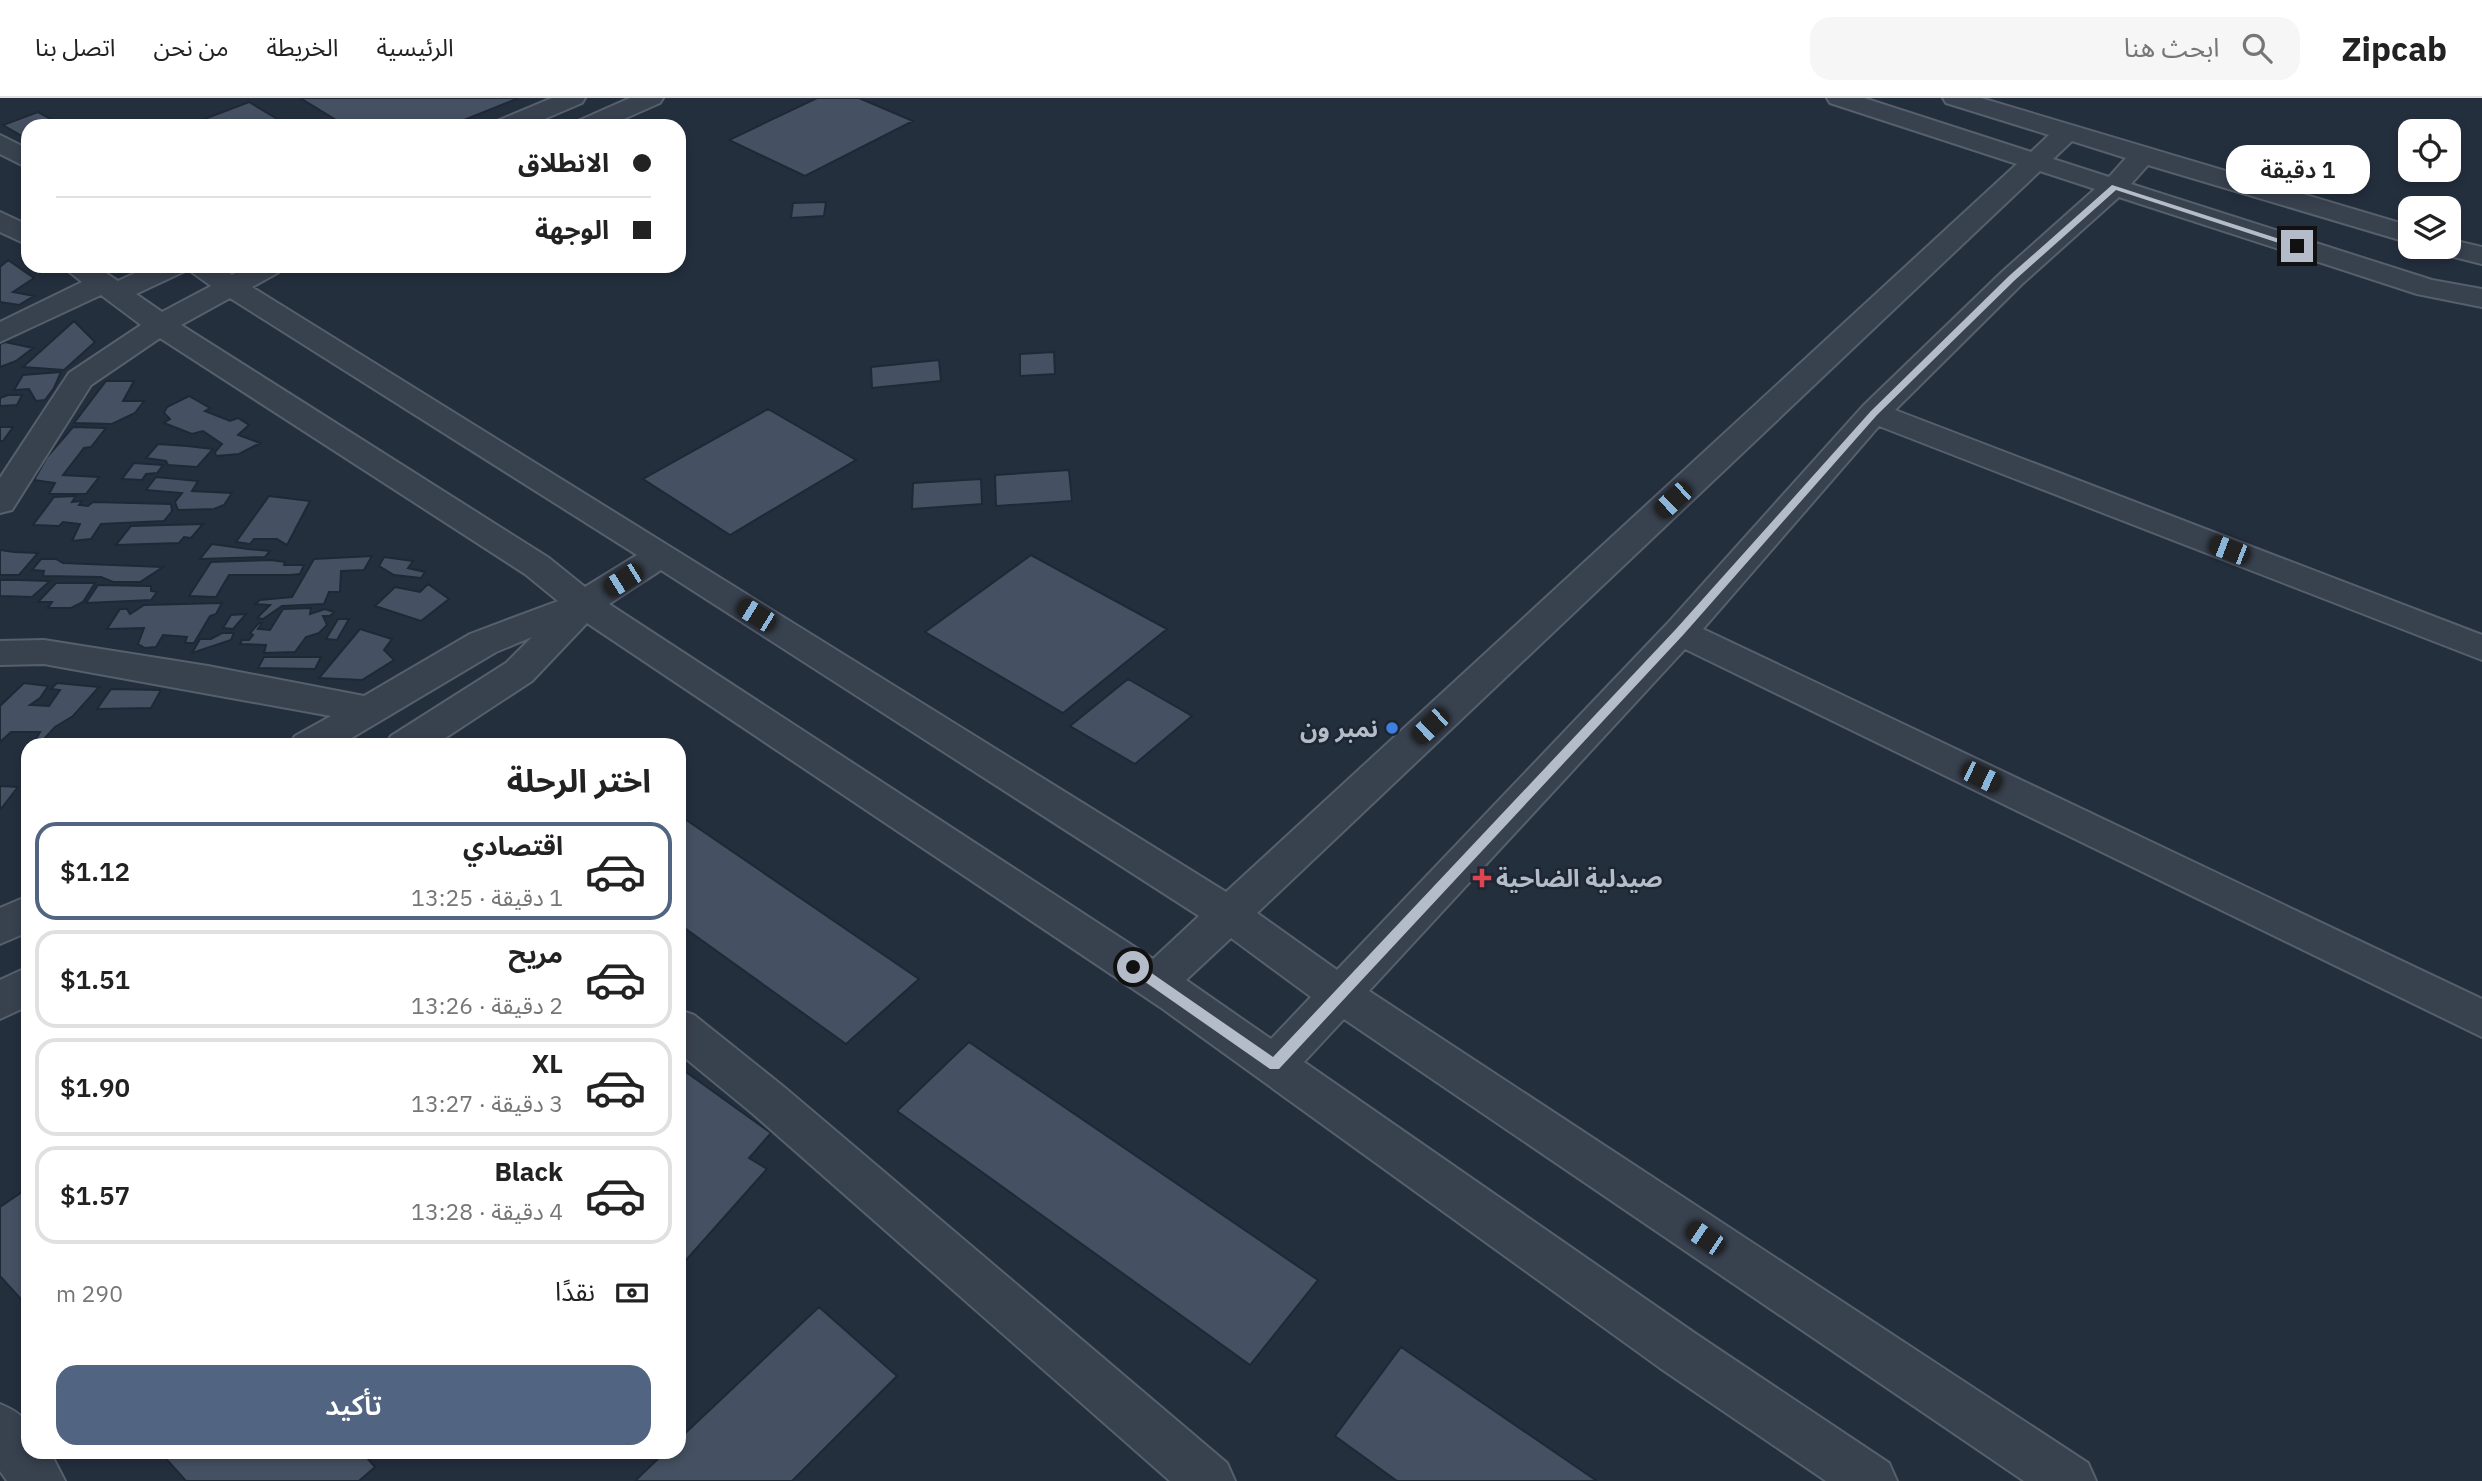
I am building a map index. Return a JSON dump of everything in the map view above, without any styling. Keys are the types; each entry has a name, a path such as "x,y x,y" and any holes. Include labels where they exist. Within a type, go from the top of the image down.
{"street":[{"path":"523,119 573,98"},
{"path":"603,119 651,98"},
{"path":"1839,98 2427,288 2482,298"},
{"path":"1955,98 2398,231"},
{"path":"1156,982 2066,133"},
{"path":"0,143 21,156"},
{"path":"1274,1065 1680,632 1874,413 2012,278 2114,187 2142,156"},
{"path":"0,220 21,233"},
{"path":"2461,250 2482,256"},
{"path":"0,333 98,280 136,273"},
{"path":"0,503 80,379 160,326 214,276 1228,914 1340,995 2070,1481"},
{"path":"98,280 160,326 537,566 584,604 1156,982 1667,1343 1871,1481"},
{"path":"1874,413 2482,648"},
{"path":"321,738 483,643 584,604 661,555"},
{"path":"416,738 519,672 584,604"},
{"path":"1680,632 2482,1019"},
{"path":"0,653 58,654 368,710"},
{"path":"0,928 21,916"},
{"path":"0,1002 21,988"},
{"path":"686,1034 768,1100 1209,1481"},
{"path":"0,1429 21,1457"},
{"path":"22,1459 39,1481"}],"building":[{"path":"300,98 519,98 466,119 334,119"},
{"path":"817,98 859,98 913,121 805,176 729,140"},
{"path":"249,102 277,119 204,119"},
{"path":"38,112 51,119 21,119 21,136 3,125"},
{"path":"826,202 824,216 791,218 793,203"},
{"path":"8,260 21,269 21,273 34,278 13,292 34,296 19,305 0,302 0,267"},
{"path":"74,321 95,342 64,370 23,367"},
{"path":"5,342 33,348 16,361 0,367 0,344"},
{"path":"1054,352 1055,374 1020,376 1020,354"},
{"path":"939,360 941,381 872,388 871,367"},
{"path":"61,372 45,400 36,401 29,389 14,390 23,375"},
{"path":"106,381 134,381 123,401 144,401 135,413 112,424 74,423"},
{"path":"22,395 17,405 0,406 0,398"},
{"path":"189,396 210,408 205,411 230,421 238,418 249,425 238,435 260,443 239,454 216,456 215,452 222,444 203,431 192,434 164,423 170,419 164,413 167,407"},
{"path":"768,409 856,460 730,535 643,479"},
{"path":"0,427 13,427 3,441 0,441"},
{"path":"73,427 106,428 91,447 84,448 63,475 99,477 86,494 49,494 55,483 34,480 47,457"},
{"path":"158,444 213,449 197,467 168,465 166,461 146,458"},
{"path":"134,463 163,465 157,473 146,474 142,480 122,479"},
{"path":"1069,470 1072,501 996,506 995,475"},
{"path":"156,477 198,481 192,491 232,493 224,505 214,509 178,510 175,502 182,493 146,490"},
{"path":"981,479 982,504 912,509 913,483"},
{"path":"76,496 72,502 82,501 79,505 88,506 93,502 171,504 172,511 164,521 101,524 91,539 72,541 80,524 63,522 59,526 33,525 54,497"},
{"path":"269,496 310,501 287,545 277,539 254,539 250,544 236,542"},
{"path":"203,524 191,538 184,537 179,543 116,545 131,526"},
{"path":"212,544 270,551 265,557 200,559"},
{"path":"0,550 38,553 19,575 0,575"},
{"path":"1031,555 1167,629 1063,713 925,632"},
{"path":"372,556 364,570 341,571 340,592 329,592 324,604 282,606 263,619 257,618 270,605 255,604 260,600 292,597 314,559"},
{"path":"384,557 413,561 408,568 425,572 421,578 394,575 379,566"},
{"path":"41,559 56,559 63,563 163,567 140,582 113,582 101,577 43,576 44,571 32,570"},
{"path":"211,562 285,562 284,565 304,565 300,574 229,575 216,597 189,596"},
{"path":"0,580 50,581 32,597 0,596"},
{"path":"56,583 95,583 83,602 71,608 48,608 52,602 38,602"},
{"path":"428,584 449,599 421,621 375,606 395,587 420,592"},
{"path":"98,585 151,586 151,591 157,592 151,600 86,603"},
{"path":"222,603 216,614 210,616 194,643 185,643 187,637 163,635 156,647 145,648 138,644 144,628 107,629 120,609 127,609 130,614 144,605"},
{"path":"311,608 310,614 325,609 334,612 330,616 323,616 327,625 319,633 306,637 295,652 264,653 266,645 240,644 242,640 249,640 253,635 250,633 259,623 262,623 258,629 270,630 283,609"},
{"path":"246,614 233,629 223,628 231,615"},
{"path":"338,619 349,619 337,640 326,639"},
{"path":"360,629 392,639 384,650 394,660 362,680 319,678"},
{"path":"222,633 234,633 231,640 192,653 200,639 211,639"},
{"path":"264,657 321,657 315,669 258,668"},
{"path":"1128,679 1192,716 1135,764 1070,726"},
{"path":"24,683 48,686 40,698 30,705 49,706 60,690 51,689 57,683 99,687 73,716 55,727 45,738 37,738 40,732 11,732 0,742 0,706"},
{"path":"111,689 161,690 151,708 97,709"},
{"path":"0,786 18,787 0,810"},
{"path":"686,820 919,979 846,1044 686,929"},
{"path":"969,1042 1318,1280 1250,1365 897,1111"},
{"path":"686,1072 771,1133 749,1158 767,1169 686,1260"},
{"path":"21,1193 21,1299 0,1276 0,1207"},
{"path":"819,1307 897,1376 792,1481 635,1481 658,1459 686,1459 686,1432"},
{"path":"1401,1347 1597,1481 1397,1481 1335,1436"},
{"path":"166,1459 368,1459 375,1467 359,1481 186,1481"}],"place":[{"name":"نمبر ون","path":"1392,728"},
{"name":"صيدلية الضاحية","path":"1482,878"}],"route":[{"path":"1133,967 1274,1065 1680,632 1874,413 2012,278 2114,187 2297,246"}]}
